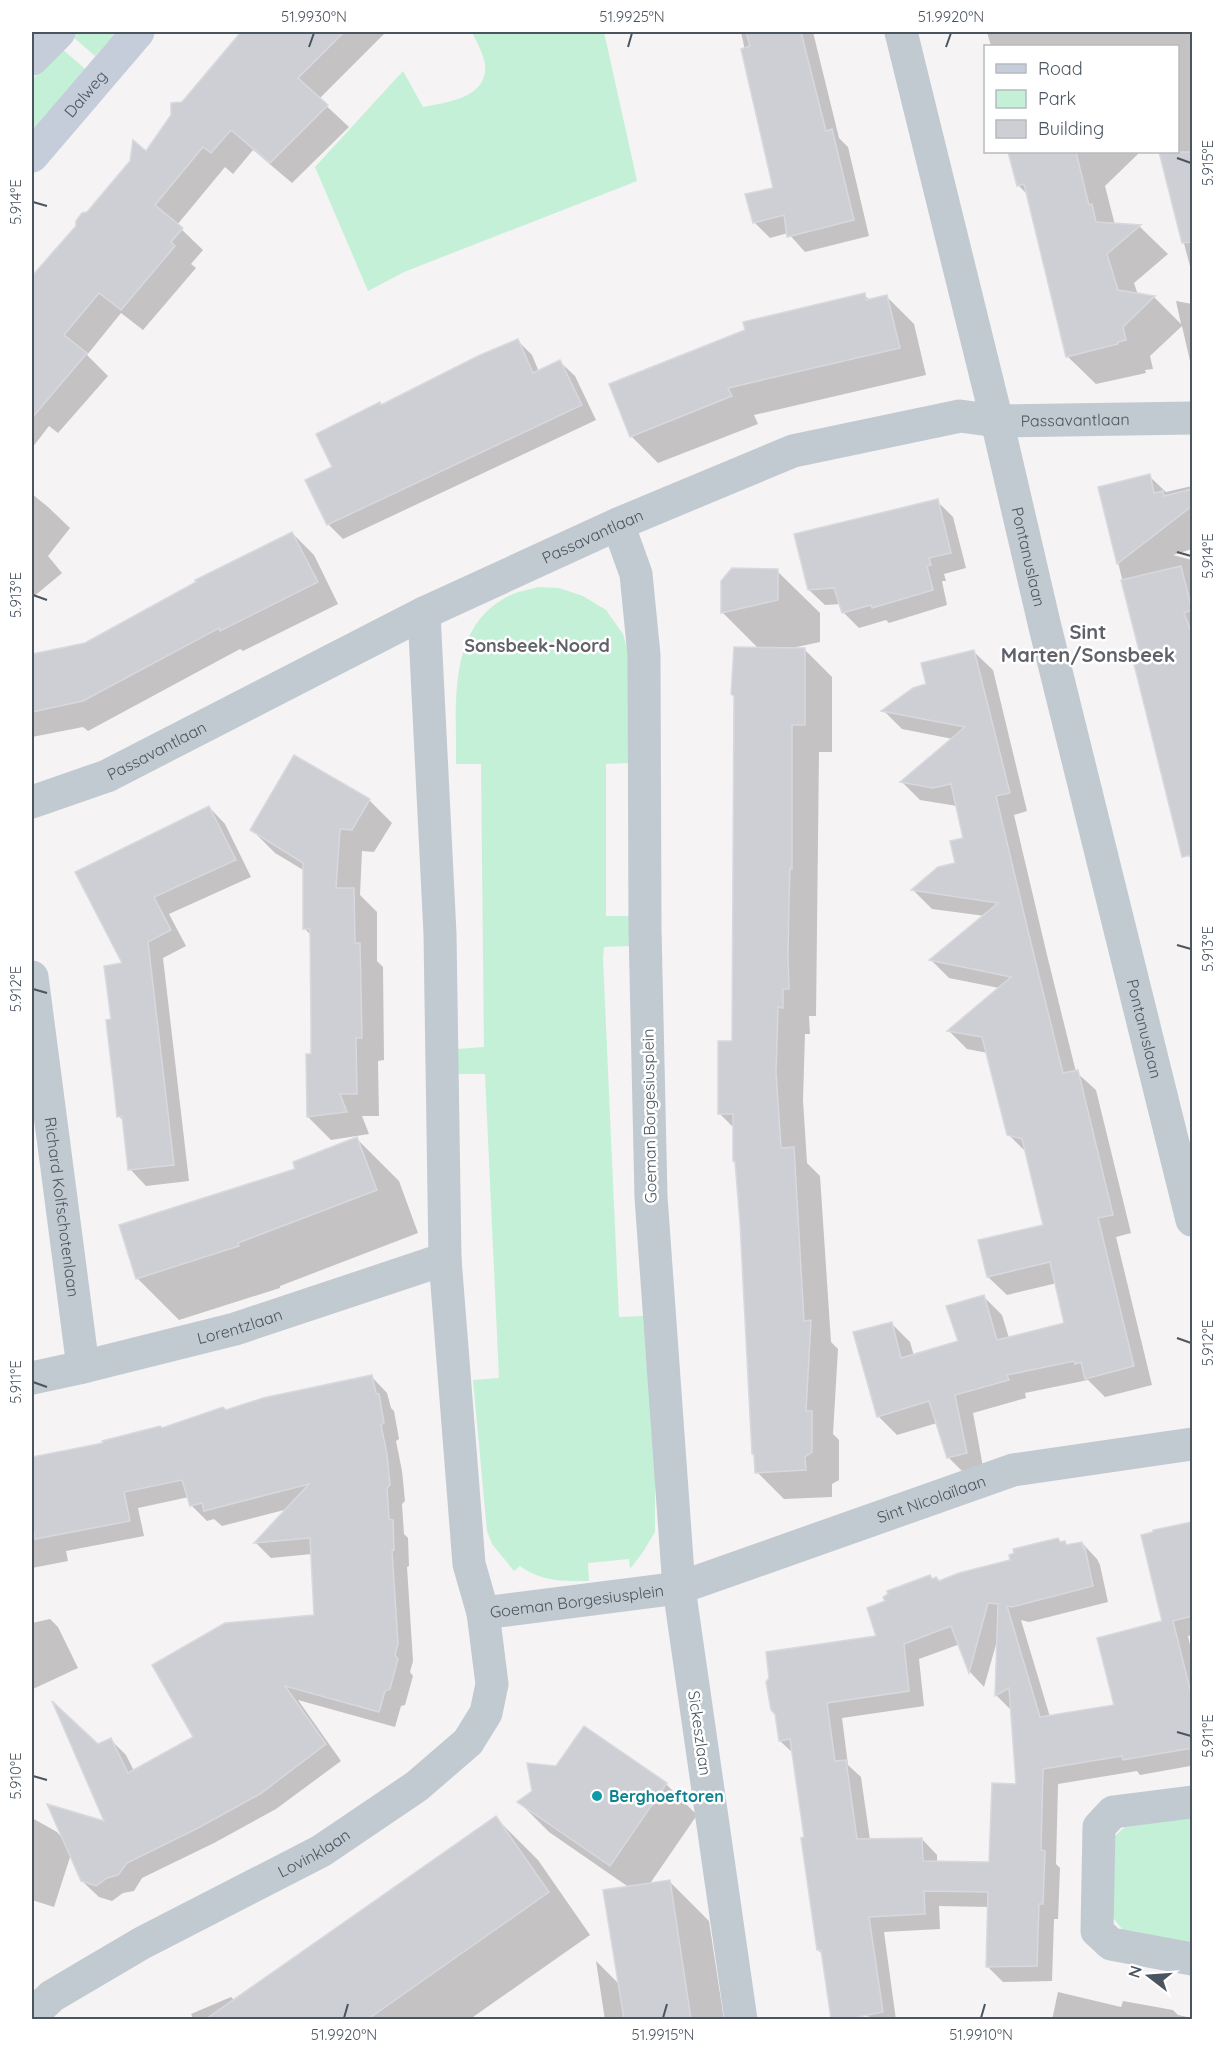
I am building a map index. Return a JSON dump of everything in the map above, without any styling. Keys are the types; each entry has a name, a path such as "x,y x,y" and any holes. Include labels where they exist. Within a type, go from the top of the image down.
{"street":[{"path":"32,59 58,32"},
{"name":"Dalweg","path":"32,156 138,32"},
{"name":"Pontanuslaan","path":"902,32 1045,627 1192,1220"},
{"name":"Passavantlaan","path":"32,802 107,776 424,613 618,524 793,451 960,416 997,421 1192,418"},
{"name":"Goeman Borgesiusplein","path":"424,613 440,934 445,1259 469,1564 483,1613 679,1588 651,1197 645,929 644,655 636,574 618,524"},
{"name":"Richard Kolfschotenlaan","path":"32,977 83,1367"},
{"name":"Lorentzlaan","path":"32,1378 235,1329 445,1259"},
{"name":"Sint Nicolaïlaan","path":"679,1588 1013,1470 1192,1444"},
{"name":"Sickeszlaan","path":"679,1588 741,2019"},
{"name":"Lovinklaan","path":"32,2014 52,1996 142,1944 321,1851 417,1786 468,1742 486,1713 492,1684 483,1613"},
{"path":"1192,1802 1113,1812 1099,1827 1097,1931 1111,1944 1192,1959"}],"green space":[{"path":"73,32 117,32 95,56 70,34"},
{"path":"472,32 604,32 637,181 404,272 368,291 315,167 403,71 423,107 460,98 477,88 485,72 485,62"},
{"path":"60,47 85,69 32,132 32,80"},
{"path":"538,587 559,588 583,596 606,610 623,634 632,665 629,763 606,764 606,916 629,916 630,946 604,947 603,959 619,1317 643,1316 655,1473 655,1532 630,1569 629,1559 588,1563 589,1581 545,1578 520,1566 514,1571 492,1544 487,1531 473,1380 499,1378 485,1074 457,1074 457,1049 484,1047 481,764 456,764 457,693 460,669 465,646 475,626 490,608 517,592"},
{"path":"1192,1813 1192,1949 1123,1930 1109,1913 1115,1836 1129,1823"}],"building":[{"path":"241,32 344,32 298,78 328,105 270,163 231,130 211,153 203,147 155,205 183,228 171,242 175,246 121,310 99,293 64,335 87,353 32,418 32,276 76,226 76,221 82,213 87,212 130,161 133,140 146,151 171,115 171,103 182,102"},
{"path":"746,32 801,32 826,131 832,129 854,220 787,237 784,215 753,223 745,194 773,188 741,49 750,46"},
{"path":"1192,152 1192,242 1182,243 1159,153"},
{"path":"1008,153 1076,153 1089,205 1092,204 1096,222 1141,225 1107,254 1118,290 1155,296 1123,327 1126,340 1066,357 1024,184 1017,186"},
{"path":"865,293 866,300 887,295 900,348 728,388 732,396 630,437 609,384 745,330 743,322"},
{"path":"518,339 533,373 560,360 582,405 327,525 305,480 332,467 316,434"},
{"path":"1150,474 1154,493 1163,491 1164,496 1192,489 1192,506 1117,564 1098,487"},
{"path":"938,499 951,553 929,558 931,565 927,566 933,590 872,608 871,605 842,613 834,588 808,590 794,534"},
{"path":"292,532 318,582 220,631 219,628 83,701 32,712 32,654 85,643 196,582 195,580"},
{"path":"1181,566 1192,610 1184,613 1192,634 1192,855 1182,857 1133,660 1141,658 1121,580"},
{"path":"732,568 778,569 778,600 721,613 721,581"},
{"path":"734,647 805,648 805,725 792,725 789,989 783,989 783,1008 778,1007 776,1072 781,1148 794,1147 804,1321 811,1320 806,1411 812,1411 812,1452 805,1457 806,1470 755,1473 754,1454 752,1454 740,1223 735,1162 733,1161 733,1114 718,1114 718,1041 732,1041 734,696 731,694"},
{"path":"974,650 1010,793 996,796 1029,935 1063,1073 1078,1070 1113,1215 1098,1218 1134,1366 1085,1379 1081,1362 1075,1364 1074,1361 1007,1375 1009,1380 955,1395 967,1453 947,1458 929,1401 877,1417 853,1332 892,1322 901,1358 958,1341 946,1306 984,1295 997,1340 1064,1323 1050,1262 987,1277 978,1240 1043,1225 1022,1139 1007,1135 982,1037 947,1031 1011,977 929,960 998,903 911,890 938,867 955,863 950,841 963,838 951,784 933,788 900,782 965,727 881,711 913,688 926,684 921,663"},
{"path":"294,755 370,799 352,830 340,829 336,888 354,888 355,943 360,943 362,1038 356,1038 357,1094 340,1094 347,1112 307,1117 306,1054 311,1054 310,929 303,929 303,863 250,830"},
{"path":"209,806 236,860 154,897 171,930 148,942 174,1165 128,1170 122,1116 117,1117 106,1020 111,1019 104,966 122,963 75,872"},
{"path":"357,1137 377,1190 238,1243 239,1246 136,1279 119,1225 295,1169 293,1162"},
{"path":"372,1375 376,1393 379,1394 384,1423 381,1425 390,1485 387,1488 389,1519 393,1520 394,1550 392,1551 398,1644 395,1655 398,1659 390,1689 385,1691 379,1712 285,1686 326,1744 260,1794 127,1863 118,1875 107,1878 96,1886 81,1881 47,1804 104,1821 52,1701 98,1744 111,1738 128,1773 193,1737 152,1665 225,1623 314,1615 310,1538 254,1543 309,1484 204,1511 202,1503 190,1506 182,1480 124,1492 130,1521 35,1539 32,1523 32,1457 103,1443 102,1441 160,1426 162,1428 223,1407 226,1410 263,1398"},
{"path":"1192,1522 1192,1616 1173,1621 1192,1697 1192,1748 1123,1760 1122,1756 1043,1769 1041,1850 1045,1851 1043,1904 1039,1904 1037,1966 986,1967 988,1892 924,1891 925,1914 869,1917 883,2012 848,2019 831,2019 821,1950 817,1950 790,1739 779,1741 775,1714 771,1710 766,1682 769,1678 766,1652 876,1636 867,1608 885,1601 883,1597 888,1594 887,1591 930,1575 932,1579 936,1577 939,1581 959,1573 1010,1560 1009,1555 1014,1553 1013,1549 1058,1538 1060,1542 1065,1541 1066,1545 1082,1542 1093,1586 1012,1607 1007,1606 1040,1717 1114,1705 1097,1638 1162,1621 1141,1535 1153,1532 1153,1530","holes":["988,1603 998,1604 995,1696 1009,1688 1016,1784 992,1783 989,1862 923,1861 922,1838 857,1839 846,1760 835,1761 827,1703 909,1691 904,1644 951,1626 969,1673"]},
{"name":"Berghoeftoren","path":"584,1726 667,1783 610,1866 517,1802 532,1791 527,1763 556,1766"},
{"path":"496,1816 549,1892 368,2019 206,2019"},
{"path":"670,1880 691,2019 624,2019 603,1890"}],"place":[{"name":"Berghoeftoren","path":"597,1796"}],"district":[{"name":"Sint Marten/Sonsbeek","path":"1088,642"},
{"name":"Sonsbeek-Noord","path":"537,645"}]}
